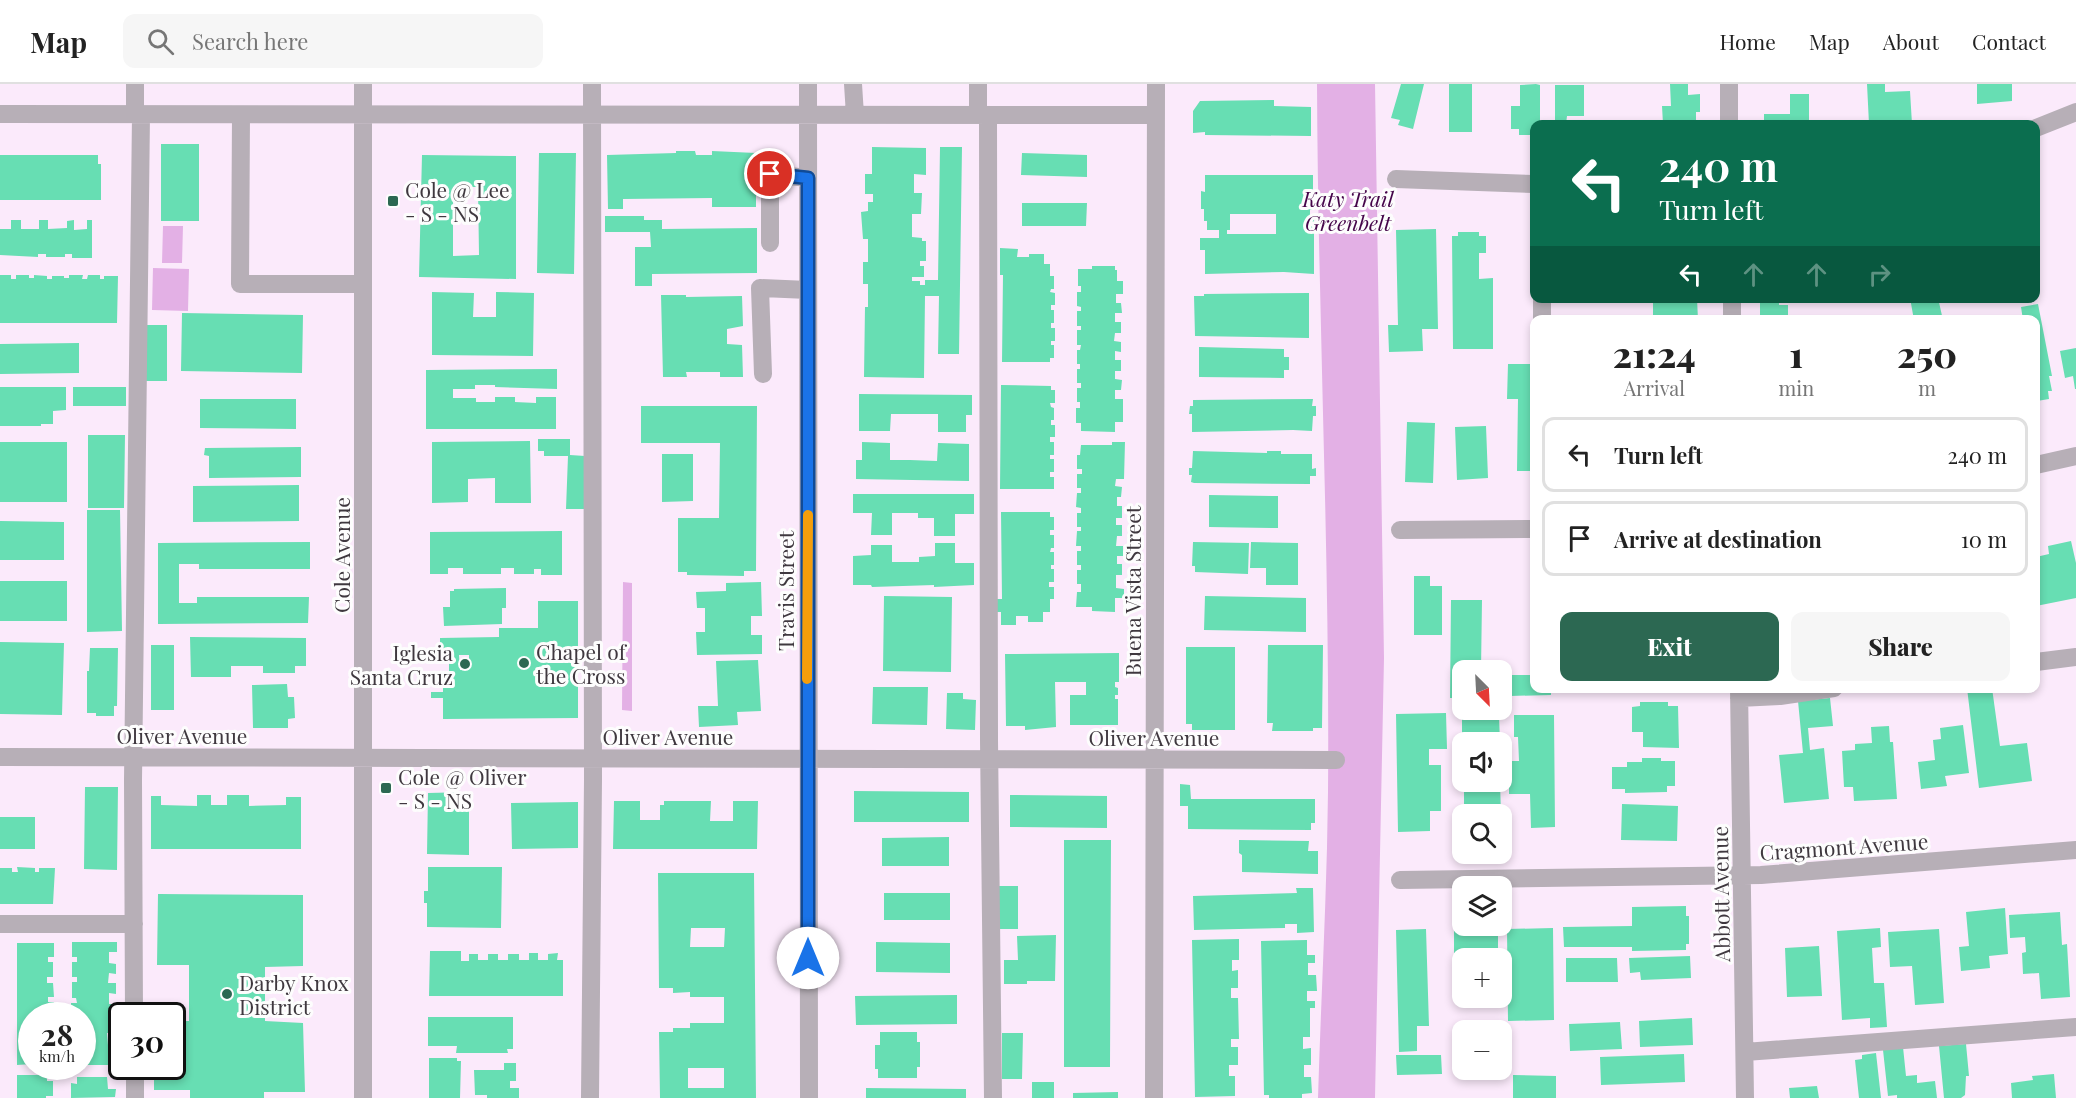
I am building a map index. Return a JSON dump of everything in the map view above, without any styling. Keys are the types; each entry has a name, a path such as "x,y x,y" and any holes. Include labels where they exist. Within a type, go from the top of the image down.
{"street":[{"path":"134,1002 133,758 138,115 135,84"},
{"name":"Cole Avenue","path":"363,84 363,1098"},
{"path":"590,1098 592,84"},
{"name":"Travis Street","path":"808,84 809,1098"},
{"path":"853,84 855,115"},
{"path":"978,84 983,115 993,1098"},
{"name":"Buena Vista Street","path":"1154,1098 1156,84"},
{"path":"1729,84 1730,120"},
{"path":"2040,126 2076,112"},
{"path":"0,114 1156,115"},
{"path":"241,115 240,284 363,284"},
{"path":"770,243 770,174 808,178"},
{"path":"1396,178 1530,184"},
{"path":"763,374 760,288 808,290"},
{"path":"2040,464 2076,456"},
{"path":"1400,530 1530,530"},
{"path":"2040,662 2076,657"},
{"path":"1739,693 1780,696 1800,693"},
{"name":"Abbott Avenue","path":"1739,693 1745,1098"},
{"name":"Oliver Avenue","path":"0,758 1335,760"},
{"name":"Cragmont Avenue","path":"1400,880 1742,876 2076,850"},
{"path":"0,924 134,924"},
{"path":"1745,1052 2076,1027"},
{"path":"135,1080 135,1098"}],"green space":[{"name":"Katy Trail Greenbelt","path":"1317,84 1375,84 1384,658 1375,1098 1318,1098 1328,792 1328,704"},
{"path":"163,226 183,226 182,263 162,263"},
{"path":"153,268 189,269 188,311 152,310"},
{"path":"623,582 632,583 632,711 622,710"}],"building":[{"path":"1401,84 1424,84 1413,129 1398,125 1400,120 1391,118"},
{"path":"1449,84 1472,84 1472,132 1449,132"},
{"path":"1670,84 1688,84 1688,95 1700,94 1700,112 1696,112 1696,120 1663,120 1662,106 1671,106"},
{"path":"1867,84 1885,84 1885,92 1910,91 1912,120 1869,120"},
{"path":"1977,84 2012,84 2012,101 1977,104"},
{"path":"1520,85 1540,85 1540,120 1530,120 1530,135 1519,135 1519,129 1511,129 1511,106 1520,106"},
{"path":"1555,85 1584,85 1584,116 1567,116 1566,120 1555,120"},
{"path":"1790,94 1809,94 1809,120 1764,120 1764,114 1790,114"},
{"path":"1274,100 1274,106 1311,107 1311,136 1193,133 1193,111 1200,101"},
{"path":"161,144 199,144 199,221 161,221"},
{"path":"872,147 926,148 926,175 914,174 914,193 922,193 921,214 912,214 912,237 926,241 926,261 920,261 920,266 924,266 924,277 912,277 912,281 920,281 920,285 925,285 925,280 938,280 940,147 962,147 959,354 938,354 939,296 925,296 924,378 864,377 865,307 868,307 868,284 863,284 863,262 868,262 868,239 863,239 861,212 868,211 868,202 873,202 873,194 865,194 865,174 872,174"},
{"path":"676,151 695,151 696,155 712,155 712,151 756,153 756,207 712,207 712,198 623,199 623,209 608,209 607,155 676,153"},
{"path":"539,153 576,153 574,274 537,273"},
{"path":"1022,153 1087,155 1087,177 1021,175"},
{"path":"0,155 98,155 98,164 101,164 101,200 0,200"},
{"path":"422,155 516,156 516,279 419,277","holes":["453,187 478,187 479,255 453,256"]},
{"path":"1205,175 1313,175 1313,210 1310,210 1310,215 1314,215 1314,274 1284,272 1205,274 1205,250 1200,250 1200,238 1219,238 1219,230 1207,230 1204,209 1201,209 1201,191 1205,192","holes":["1230,214 1276,214 1276,234 1227,234 1227,230 1230,230"]},
{"path":"1022,203 1087,203 1086,226 1022,226"},
{"path":"605,216 644,216 644,220 662,220 662,229 757,228 757,273 652,274 652,286 635,286 635,247 651,247 650,232 605,232"},
{"path":"11,220 21,220 21,229 39,229 39,220 48,220 48,229 67,228 67,221 74,220 74,230 87,229 87,220 92,220 92,258 72,258 72,254 65,254 65,257 46,257 46,254 38,254 38,257 0,255 0,229 11,229"},
{"path":"1436,229 1438,329 1422,329 1423,351 1389,352 1388,325 1398,325 1396,230"},
{"path":"1458,232 1479,232 1479,236 1486,236 1486,253 1479,253 1479,279 1493,278 1493,349 1453,349 1452,236 1458,236"},
{"path":"1000,248 1018,249 1017,257 1044,254 1044,264 1050,264 1050,276 1054,276 1054,289 1050,292 1055,293 1055,305 1051,305 1051,310 1054,310 1054,323 1051,323 1051,328 1055,328 1055,341 1051,341 1051,345 1054,345 1054,358 1050,358 1050,362 1002,362 1003,275 1000,275"},
{"path":"1092,266 1115,266 1117,281 1123,281 1123,294 1116,294 1116,303 1121,303 1122,313 1115,313 1115,322 1121,322 1121,333 1115,333 1114,341 1121,342 1121,352 1115,351 1115,360 1121,360 1121,371 1115,371 1115,379 1122,380 1121,390 1115,390 1115,399 1123,399 1123,422 1115,422 1115,432 1081,431 1081,423 1076,423 1076,408 1080,408 1080,402 1077,402 1077,388 1081,388 1081,383 1077,383 1077,369 1080,369 1080,364 1077,364 1077,350 1080,350 1081,345 1077,345 1077,330 1081,330 1081,326 1077,326 1077,311 1081,311 1081,307 1077,306 1077,292 1081,292 1081,286 1078,286 1078,269 1092,269"},
{"path":"0,275 11,275 11,279 16,279 16,275 29,275 29,278 34,278 34,275 47,276 47,279 52,279 52,276 69,278 69,275 83,275 82,279 87,279 88,275 100,275 100,279 104,279 104,276 118,276 117,323 0,323"},
{"path":"432,292 474,293 473,317 496,317 496,292 534,293 533,356 432,355"},
{"path":"1309,293 1309,338 1195,336 1194,296"},
{"path":"661,295 742,296 743,326 727,329 727,344 742,345 743,377 720,377 720,372 686,372 687,377 663,377"},
{"path":"1653,303 1697,303 1698,315 1653,315"},
{"path":"1760,303 1788,305 1788,315 1760,315"},
{"path":"1911,303 1939,303 1942,315 1913,315"},
{"path":"2038,304 2052,376 2049,376 2052,391 2048,391 2049,399 2040,400 2040,315 2022,315 2021,307"},
{"path":"182,313 303,315 302,373 181,371"},
{"path":"145,325 167,325 167,381 145,381"},
{"path":"79,343 79,373 0,374 0,344"},
{"path":"1199,347 1284,349 1284,357 1289,357 1289,370 1284,370 1284,378 1199,377"},
{"path":"2076,348 2075,389 2073,376 2065,378 2060,351"},
{"path":"1508,364 1530,364 1530,471 1517,471 1518,399 1507,399"},
{"path":"557,369 557,389 475,385 475,389 453,389 453,398 476,398 476,402 495,402 495,397 515,397 515,402 536,403 536,397 556,397 556,429 426,429 426,370"},
{"path":"1001,385 1051,386 1051,390 1055,390 1055,403 1050,403 1054,408 1054,420 1051,420 1051,425 1055,425 1055,437 1050,437 1050,442 1054,442 1054,455 1050,455 1050,459 1054,459 1054,472 1050,472 1050,477 1054,477 1054,489 1000,489"},
{"path":"0,387 66,387 66,410 53,411 53,424 0,426"},
{"path":"73,387 126,387 126,406 73,406"},
{"path":"859,394 972,395 972,415 966,415 966,432 938,432 938,414 891,414 890,431 859,431"},
{"path":"200,399 296,399 296,429 200,428"},
{"path":"1313,399 1312,406 1316,406 1316,416 1313,416 1312,431 1192,432 1192,414 1189,414 1193,400"},
{"path":"641,406 757,406 756,571 744,571 744,576 687,575 687,572 678,572 678,518 719,518 720,443 641,443"},
{"path":"1407,422 1435,423 1433,483 1405,482"},
{"path":"1486,426 1488,478 1457,480 1455,427"},
{"path":"88,435 125,435 124,508 88,508"},
{"path":"538,439 570,439 570,455 585,456 584,509 566,509 568,456 544,456 544,451 538,451"},
{"path":"530,441 531,503 495,503 495,478 468,479 468,502 432,503 432,442"},
{"path":"0,442 67,442 67,502 0,502"},
{"path":"862,442 890,443 890,460 937,461 938,443 969,444 969,481 856,479 856,460 862,460"},
{"path":"1112,442 1125,442 1124,479 1116,479 1115,486 1122,487 1121,497 1117,497 1117,506 1122,506 1122,518 1116,518 1116,525 1122,525 1122,536 1117,536 1116,546 1123,546 1123,556 1117,556 1117,564 1122,564 1122,575 1116,575 1116,588 1124,589 1124,598 1115,598 1115,612 1092,611 1092,607 1076,607 1077,592 1081,592 1081,584 1077,584 1077,570 1081,570 1081,565 1077,565 1077,551 1081,551 1081,546 1076,546 1077,531 1081,531 1081,527 1077,527 1077,513 1081,513 1081,508 1076,507 1077,493 1081,493 1081,488 1077,488 1077,474 1082,474 1082,469 1077,469 1077,455 1080,455 1081,445 1112,445"},
{"path":"301,447 301,477 209,478 209,456 204,455 205,448"},
{"path":"1193,451 1267,453 1267,451 1281,451 1281,454 1312,454 1312,469 1316,468 1316,476 1310,476 1310,484 1194,483 1191,482 1192,475 1189,475 1189,468 1192,468"},
{"path":"662,454 693,454 693,501 662,502"},
{"path":"299,485 299,521 193,522 193,486"},
{"path":"853,494 974,494 974,514 955,514 955,536 934,536 934,518 918,518 918,513 892,513 892,535 871,535 872,513 853,513"},
{"path":"1209,495 1278,496 1278,528 1209,527"},
{"path":"87,510 120,510 122,631 87,632"},
{"path":"1001,512 1050,512 1050,517 1054,517 1054,530 1050,530 1050,535 1054,535 1054,548 1051,548 1050,552 1054,552 1054,565 1051,565 1051,569 1054,569 1054,582 1049,582 1049,587 1054,587 1054,599 1050,599 1050,612 1043,612 1043,622 1028,622 1028,616 1016,616 1016,625 1001,625 1001,612 996,612 996,599 1002,599"},
{"path":"0,521 64,522 64,560 0,560"},
{"path":"562,531 562,575 541,575 541,569 534,569 534,574 514,574 514,568 501,568 501,574 463,574 463,568 448,568 448,574 430,574 430,532"},
{"path":"2071,541 2076,563 2076,598 2040,605 2040,556 2049,554 2048,546"},
{"path":"310,542 310,569 199,569 199,564 179,564 179,603 197,603 197,597 309,597 308,623 158,624 158,543"},
{"path":"1193,542 1249,543 1248,574 1195,572 1195,566 1192,566"},
{"path":"1251,542 1298,543 1298,585 1266,585 1266,568 1250,568"},
{"path":"935,543 955,543 955,563 974,563 974,585 872,587 871,585 853,585 853,556 871,555 871,545 892,545 892,562 919,562 919,557 935,556"},
{"path":"1414,576 1430,576 1430,586 1442,586 1442,635 1414,635"},
{"path":"0,581 67,581 67,621 0,621"},
{"path":"761,582 762,616 751,616 751,635 762,635 762,654 697,655 696,632 705,632 705,608 697,608 696,592 726,591 726,583"},
{"path":"506,588 506,608 502,608 502,624 444,626 443,607 450,607 450,591"},
{"path":"884,596 952,597 951,672 883,671"},
{"path":"1205,596 1306,598 1306,632 1204,630"},
{"path":"1451,600 1482,600 1481,660 1452,660 1452,698 1450,698"},
{"name":"Chapel of the Cross","path":"538,601 578,601 578,718 443,719 443,698 431,698 431,692 443,692 443,672 449,672 449,656 440,655 440,638 499,637 499,628 538,628","holes":["459,655 469,655 469,670 460,670"]},
{"path":"190,637 306,638 306,666 295,666 295,673 263,673 263,666 231,666 231,677 191,677"},
{"path":"0,642 64,643 62,715 0,714"},
{"path":"151,645 174,645 174,710 151,710"},
{"path":"1268,645 1323,645 1322,728 1313,728 1313,731 1272,731 1273,723 1267,723"},
{"path":"1186,647 1235,647 1235,730 1192,730 1192,724 1186,724"},
{"path":"90,648 118,648 117,706 114,706 114,716 96,716 96,713 87,713 87,671 89,671"},
{"path":"1119,653 1119,682 1115,682 1115,687 1118,688 1118,695 1115,695 1115,699 1118,699 1118,725 1070,725 1070,695 1086,695 1086,682 1055,682 1056,727 1025,730 1025,726 1006,726 1005,654"},
{"path":"758,660 761,711 737,712 738,725 699,727 698,706 718,706 716,661"},
{"path":"1512,675 1530,675 1530,693 1551,693 1551,695 1512,696"},
{"path":"287,684 288,697 294,697 295,718 288,719 288,728 253,728 252,685"},
{"path":"873,687 928,687 927,725 872,724"},
{"path":"947,693 963,693 963,699 976,700 975,730 946,729"},
{"path":"1968,693 1993,693 2000,746 2027,743 2032,781 1979,788"},
{"path":"1830,698 1833,726 1808,728 1810,750 1824,748 1829,799 1784,803 1779,755 1803,753 1798,701"},
{"path":"1640,702 1668,702 1668,706 1678,706 1679,748 1643,747 1643,732 1632,732 1632,707 1640,706"},
{"path":"1446,713 1447,749 1429,749 1429,765 1441,765 1441,811 1430,811 1430,831 1398,832 1396,714"},
{"path":"1514,715 1554,715 1555,827 1531,828 1530,794 1509,794 1512,792 1512,761 1519,761 1518,737 1514,737"},
{"path":"1462,720 1499,720 1500,732 1462,732"},
{"path":"1963,725 1969,773 1945,776 1947,786 1921,789 1918,762 1935,760 1933,740 1941,739 1940,728"},
{"path":"1889,726 1890,742 1893,742 1897,799 1854,801 1853,787 1844,787 1842,751 1855,750 1855,744 1872,743 1871,727"},
{"path":"1642,758 1675,761 1675,786 1667,786 1667,792 1625,793 1625,789 1612,789 1612,767 1627,767 1627,762 1642,762"},
{"path":"1180,784 1190,785 1191,799 1315,799 1315,823 1311,823 1311,830 1188,829 1188,806 1180,806"},
{"path":"85,787 118,787 117,870 84,869"},
{"path":"854,791 969,792 969,822 854,822"},
{"path":"469,792 469,855 427,854 428,793"},
{"path":"1464,792 1500,792 1501,804 1464,804"},
{"path":"197,795 211,795 211,805 227,805 227,795 249,795 249,806 286,805 286,797 301,797 301,849 151,849 151,796 161,796 161,805 197,806"},
{"path":"1010,795 1107,796 1107,828 1010,827"},
{"path":"614,801 640,801 640,820 660,820 660,805 664,805 664,801 711,801 710,821 733,821 733,801 758,801 757,849 613,849"},
{"path":"578,802 578,848 512,849 511,803"},
{"path":"1622,804 1678,806 1677,841 1621,840"},
{"path":"0,817 35,817 35,849 0,849"},
{"path":"949,837 949,866 882,866 882,838"},
{"path":"1064,840 1111,840 1110,1067 1064,1067"},
{"path":"1239,840 1309,841 1308,851 1318,851 1318,874 1242,872"},
{"path":"17,867 35,868 35,872 39,872 39,868 55,868 53,904 0,904 0,868 12,868 12,872 18,872"},
{"path":"428,867 502,867 501,928 427,927 427,903 424,903 424,891 428,891"},
{"path":"658,873 754,873 756,1098 660,1098 659,1032 673,1032 673,1028 690,1028 690,1023 724,1023 724,997 690,997 690,992 673,993 673,988 659,988","holes":["691,928 725,928 724,947 690,947","688,1068 724,1068 724,1088 688,1088"]},
{"path":"999,886 1018,886 1018,929 998,929"},
{"path":"1296,888 1313,888 1314,932 1297,933 1297,924 1285,924 1285,928 1194,930 1193,896 1297,893"},
{"path":"884,893 950,893 950,920 884,920"},
{"name":"Darby Knox District","path":"158,894 303,895 303,966 265,967 265,1021 303,1023 305,1092 264,1092 264,1098 190,1098 190,1090 154,1090 154,1080 186,1080 186,1021 189,1021 189,965 157,965"},
{"path":"1686,906 1686,916 1689,916 1689,944 1686,944 1686,950 1632,951 1632,947 1564,947 1563,927 1632,926 1632,907"},
{"path":"2005,908 2008,954 1989,956 1990,968 1961,971 1959,947 1969,946 1966,912"},
{"path":"2060,912 2062,945 2067,944 2070,997 2041,999 2039,973 2023,974 2022,953 2026,952 2025,937 2010,938 2009,915"},
{"path":"1553,928 1554,1020 1508,1020 1508,1008 1512,1008 1512,948 1507,948 1507,936 1512,936 1512,929"},
{"path":"1880,928 1881,947 1872,948 1874,983 1884,983 1887,1027 1870,1028 1870,1018 1842,1020 1837,931"},
{"path":"1426,929 1429,1026 1417,1026 1417,1051 1399,1052 1396,930"},
{"path":"1939,929 1944,1003 1915,1005 1912,966 1890,967 1888,932"},
{"path":"1056,935 1055,981 1004,984 1004,960 1018,960 1017,936"},
{"path":"1454,936 1498,936 1498,948 1454,948"},
{"path":"1239,939 1239,960 1232,960 1232,971 1238,970 1238,988 1231,988 1231,998 1238,998 1239,1039 1231,1039 1231,1047 1238,1047 1238,1065 1229,1065 1229,1076 1235,1076 1235,1096 1195,1097 1192,940"},
{"path":"1307,940 1307,955 1315,955 1315,963 1308,963 1308,975 1316,975 1317,991 1307,991 1307,1001 1315,1001 1315,1008 1310,1008 1310,1037 1303,1037 1303,1049 1311,1048 1311,1065 1304,1065 1304,1077 1311,1077 1312,1093 1302,1094 1302,1098 1269,1098 1269,1095 1264,1095 1261,941"},
{"path":"72,942 117,942 117,952 109,952 109,963 116,964 116,974 109,973 108,983 116,983 116,994 109,993 108,1065 96,1065 96,1002 77,1002 76,998 72,998 72,982 77,982 77,977 72,977 72,962 77,962 77,957 72,957"},
{"path":"876,942 950,943 950,973 876,972"},
{"path":"17,943 54,943 54,957 48,957 48,962 53,962 53,977 47,977 47,983 53,983 54,997 48,997 48,1002 18,1002 17,1065"},
{"path":"1819,946 1822,996 1787,997 1785,948"},
{"path":"430,951 461,951 461,961 469,961 469,954 478,954 478,960 488,960 488,954 498,954 498,960 508,960 508,954 519,954 519,960 529,960 529,953 538,953 538,960 548,960 548,954 558,953 557,960 563,960 563,996 429,996"},
{"path":"1690,956 1691,978 1641,980 1640,972 1630,973 1629,958"},
{"path":"1566,958 1617,958 1618,982 1566,982"},
{"path":"957,995 957,1024 856,1025 855,996"},
{"path":"428,1017 513,1017 513,1049 507,1049 508,1053 456,1053 457,1046 428,1046"},
{"path":"1692,1018 1693,1045 1640,1047 1639,1021"},
{"path":"1620,1022 1622,1049 1570,1051 1569,1024"},
{"path":"880,1032 917,1032 917,1042 920,1042 920,1067 917,1067 917,1078 878,1078 878,1069 875,1069 875,1045 880,1045"},
{"path":"1002,1033 1023,1033 1022,1079 1002,1079"},
{"path":"1966,1044 1969,1076 1966,1076 1965,1095 1961,1098 1944,1098 1939,1046"},
{"path":"1903,1047 1906,1076 1917,1075 1917,1083 1935,1081 1937,1098 1888,1096 1883,1050"},
{"path":"1876,1053 1881,1098 1859,1098 1855,1060 1862,1059 1862,1055"},
{"path":"1684,1054 1685,1082 1601,1085 1600,1057"},
{"path":"1396,1055 1441,1055 1442,1074 1397,1075"},
{"path":"429,1058 457,1058 457,1061 461,1061 460,1098 429,1098"},
{"path":"504,1063 516,1063 516,1081 510,1081 510,1088 519,1088 519,1098 487,1098 487,1095 475,1095 474,1070 504,1070"},
{"path":"2054,1074 2056,1098 2012,1098 2011,1083 2033,1080 2032,1076"},
{"path":"17,1075 18,1080 53,1081 53,1096 17,1098"},
{"path":"1513,1075 1556,1076 1556,1098 1513,1098"},
{"path":"96,1077 107,1077 108,1089 116,1089 115,1097 71,1098 71,1083 77,1084 77,1080 96,1080"},
{"path":"1032,1082 1054,1082 1054,1098 1032,1098"},
{"path":"1817,1086 1819,1098 1790,1098 1789,1088"},
{"path":"866,1088 966,1089 966,1098 866,1098"},
{"path":"1118,1092 1118,1098 1073,1098 1073,1093"}],"slow traffic":[{"path":"807,679 808,515"}],"place":[{"name":"Cole @ Lee - S - NS","path":"393,201"},
{"name":"Chapel of the Cross","path":"524,663"},
{"name":"Iglesia Santa Cruz","path":"465,664"},
{"name":"Cole @ Oliver - S - NS","path":"386,788"},
{"name":"Darby Knox District","path":"227,994"}],"route":[{"path":"770,174 808,178 808,958"}]}
